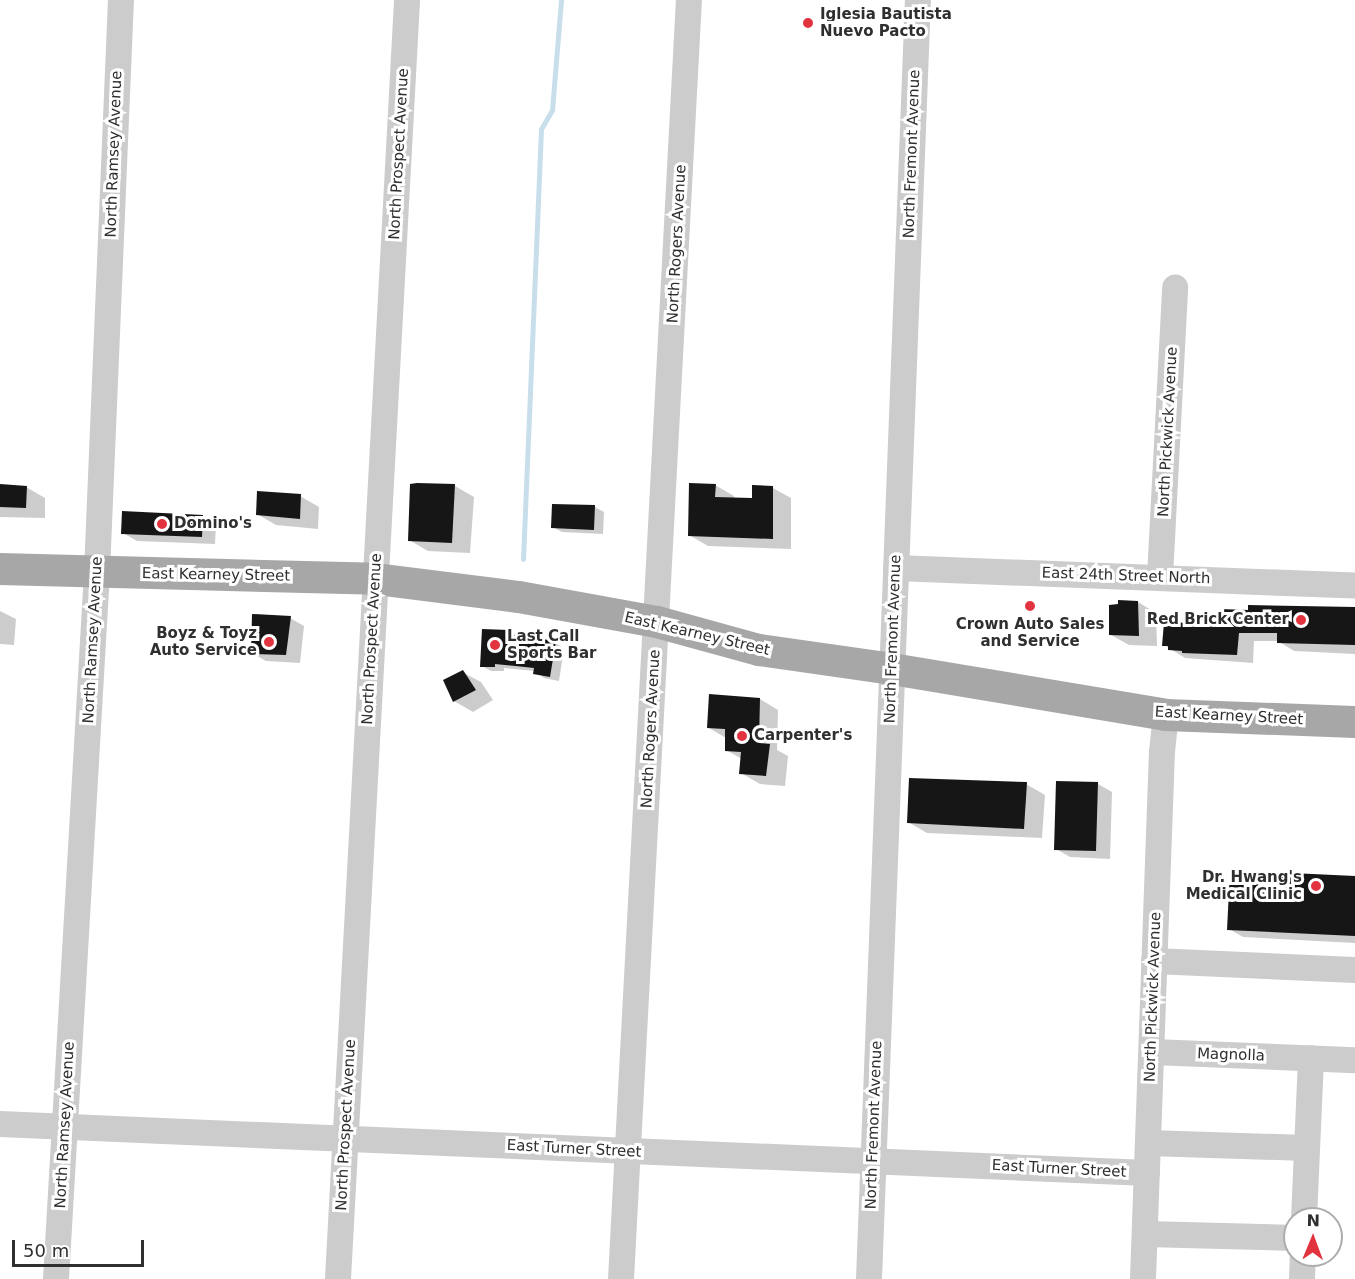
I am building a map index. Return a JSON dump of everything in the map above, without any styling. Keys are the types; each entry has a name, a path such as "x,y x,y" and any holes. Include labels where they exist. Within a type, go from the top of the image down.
{"main road":[{"name":"East Kearney Street","path":"0,569 376,579 519,597 657,622 759,650 892,669 1167,715 1355,722"}],"street":[{"name":"North Ramsey Avenue","path":"56,1279 97,572 121,0"},
{"name":"North Prospect Avenue","path":"338,1279 407,0"},
{"name":"North Rogers Avenue","path":"621,1279 689,0"},
{"name":"North Fremont Avenue","path":"869,1279 918,0"},
{"name":"North Pickwick Avenue","path":"1160,577 1175,287"},
{"name":"East 24th Street North","path":"896,568 1355,586"},
{"name":"North Pickwick Avenue","path":"1143,1279 1162,752 1167,715"},
{"path":"1154,961 1355,970"},
{"name":"Magnolla","path":"1152,1052 1355,1060"},
{"path":"1305,1207 1311,1058"},
{"name":"East Turner Street","path":"0,1124 1147,1173"},
{"path":"1148,1143 1307,1148"},
{"path":"1145,1233 1283,1238"}],"building":[{"path":"689,483 716,484 715,497 752,498 752,485 773,486 773,539 688,536"},
{"path":"0,484 27,486 26,508 0,507"},
{"path":"410,484 455,484 452,543 408,541"},
{"path":"257,491 301,494 300,519 256,515"},
{"path":"552,504 595,505 594,530 551,528"},
{"name":"Domino's","path":"122,511 203,515 202,537 121,534"},
{"path":"1118,600 1138,601 1139,636 1109,635 1109,605 1118,604"},
{"path":"1248,605 1355,607 1355,645 1277,643 1277,633 1239,633 1237,655 1182,653 1182,651 1168,650 1168,646 1162,646 1164,622 1219,624 1220,609 1248,610"},
{"name":"Boyz & Toyz Auto Service","path":"252,614 291,616 286,655 251,654"},
{"path":"482,629 509,630 509,634 556,641 550,677 533,674 534,668 495,664 495,667 480,667"},
{"path":"463,670 476,690 453,702 443,680"},
{"name":"Carpenter's","path":"709,694 760,698 759,743 770,744 766,776 739,774 741,752 725,751 725,729 707,728"},
{"path":"909,778 1027,782 1024,829 907,823"},
{"path":"1056,781 1098,782 1096,851 1054,850"},
{"path":"1230,870 1355,876 1355,936 1227,930"}],"waterway":[{"path":"523,559 541,129 552,110 561,0"}],"place":[{"name":"Iglesia Bautista Nuevo Pacto","path":"808,23"},
{"name":"Domino's","path":"162,524"},
{"name":"Crown Auto Sales and Service","path":"1030,606"},
{"name":"Red Brick Center","path":"1301,620"},
{"name":"Boyz & Toyz Auto Service","path":"269,642"},
{"name":"Last Call Sports Bar","path":"495,645"},
{"name":"Carpenter's","path":"742,736"},
{"name":"Dr. Hwang's Medical Clinic","path":"1316,886"}]}
